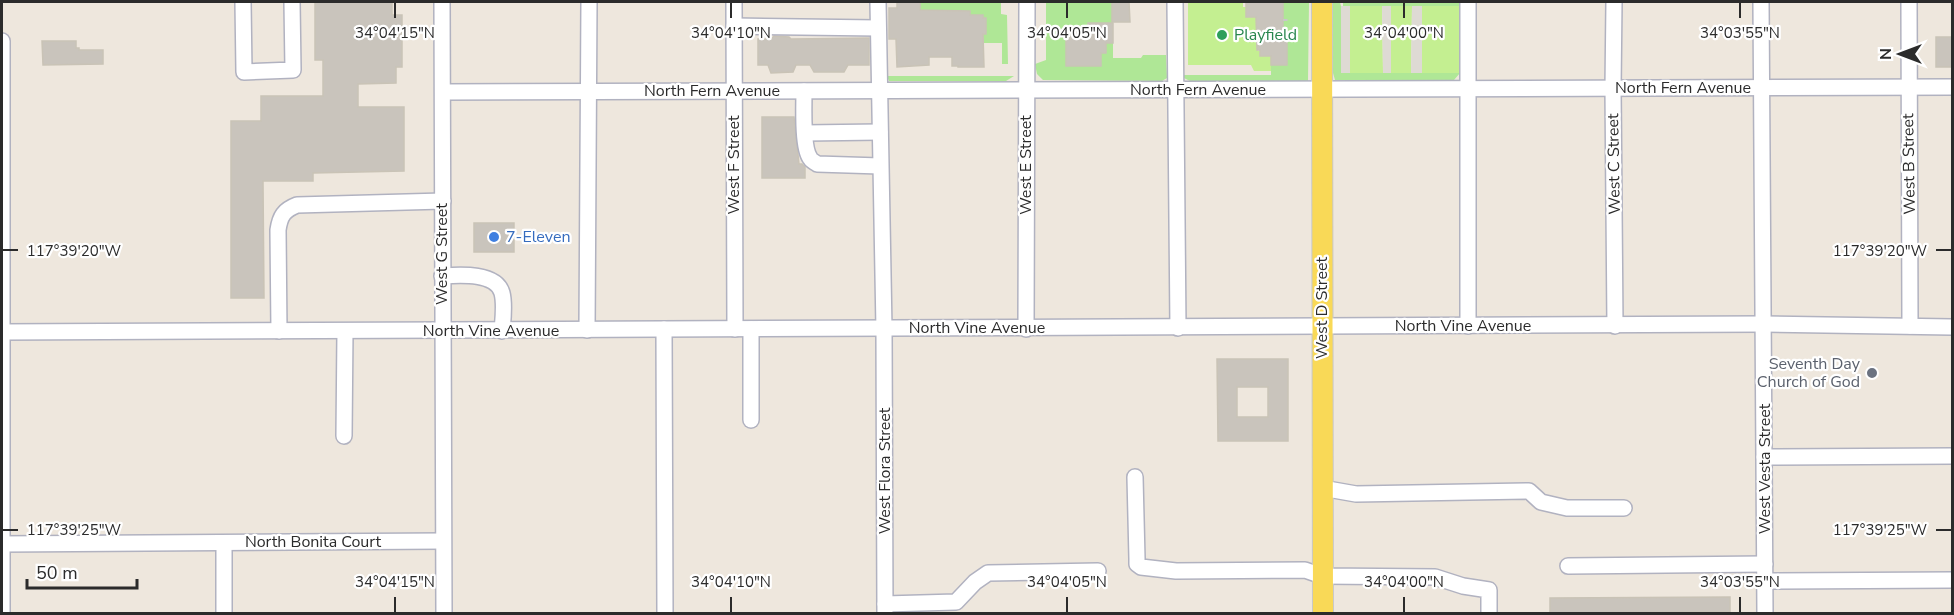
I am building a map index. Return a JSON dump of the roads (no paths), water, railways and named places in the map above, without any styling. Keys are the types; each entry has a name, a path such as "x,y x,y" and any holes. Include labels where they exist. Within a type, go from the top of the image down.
{"main road":[{"name":"West D Street","path":"1322,2 1323,614"}],"street":[{"path":"243,2 244,72 293,70 292,2"},
{"name":"West G Street","path":"442,2 444,614"},
{"path":"587,330 589,2"},
{"name":"West F Street","path":"734,2 734,91 743,329 751,420"},
{"name":"West Flora Street","path":"878,2 884,328 885,609"},
{"name":"West E Street","path":"1026,328 1027,2"},
{"path":"1175,2 1178,328"},
{"path":"1468,2 1468,326"},
{"name":"West C Street","path":"1614,2 1616,326"},
{"name":"West Vesta Street","path":"1761,2 1765,614"},
{"name":"West B Street","path":"1909,2 1911,326"},
{"path":"734,26 878,28"},
{"path":"2,40 2,614"},
{"name":"North Fern Avenue","path":"442,92 1953,87"},
{"path":"804,91 805,133 810,158 818,164 880,165"},
{"path":"805,133 880,132"},
{"path":"279,331 278,230 282,214 287,209 297,205 442,201"},
{"path":"442,276 472,274 499,286 503,295 502,331"},
{"name":"North Vine Avenue","path":"2,332 1764,324 1953,327"},
{"path":"664,329 665,614"},
{"path":"344,436 345,331"},
{"path":"1764,457 1953,456"},
{"path":"1135,477 1137,564 1142,567 1176,571 1305,570 1322,576 1435,577 1463,586 1489,590 1489,614"},
{"path":"1322,488 1356,494 1529,491 1541,502 1567,508 1624,508"},
{"name":"North Bonita Court","path":"2,544 443,541"},
{"path":"224,543 224,614"},
{"path":"1568,566 1765,564"},
{"path":"885,609 956,602 975,582 988,573 1098,572"},
{"path":"1765,581 1953,580"}],"place":[{"name":"Playfield","path":"1222,35"},
{"name":"7-Eleven","path":"494,237"},
{"name":"Seventh Day Church of God","path":"1872,373"}]}
